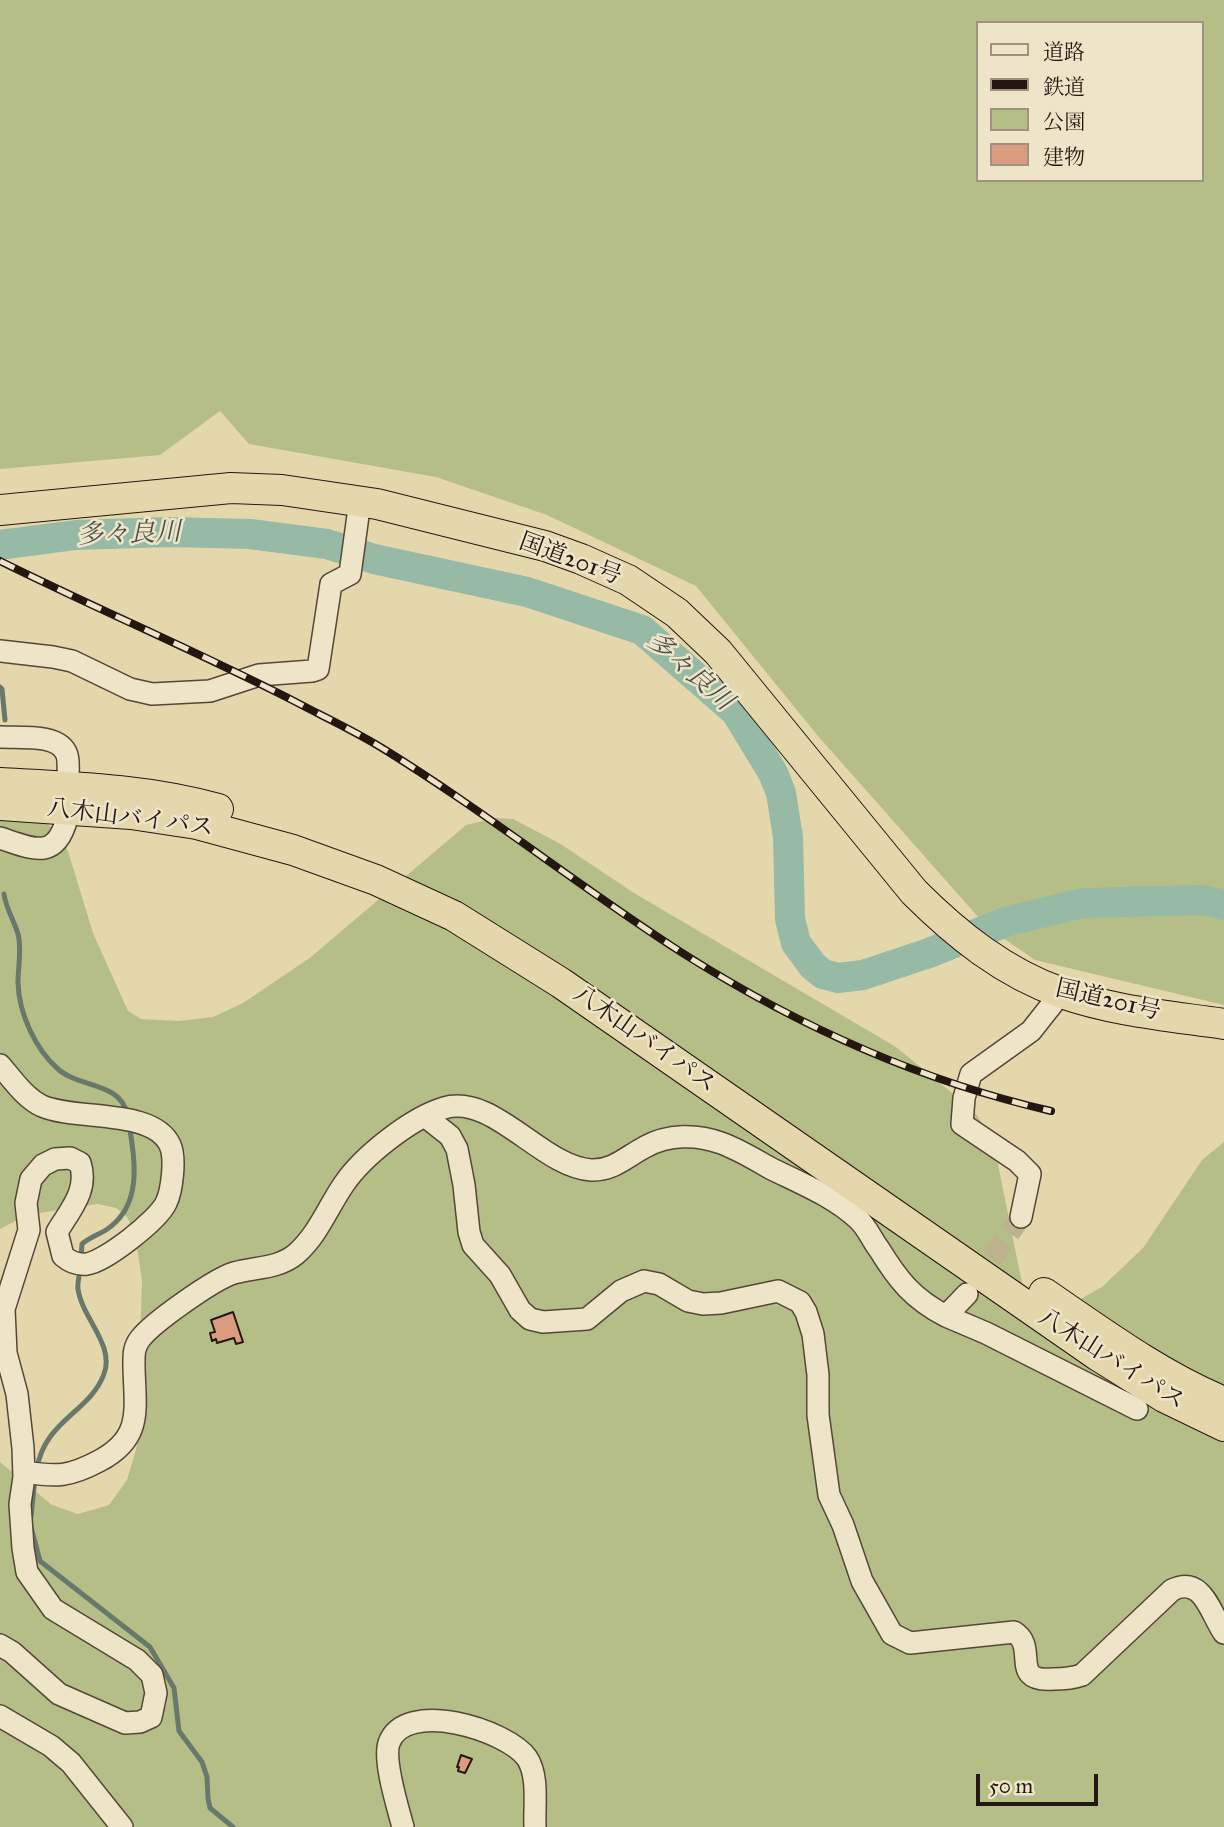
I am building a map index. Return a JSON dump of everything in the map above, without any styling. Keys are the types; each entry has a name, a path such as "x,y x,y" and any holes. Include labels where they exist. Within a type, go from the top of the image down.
{"highway":[{"name":"国道201号","path":"0,510 231,488 282,490 359,511 545,547 581,559 628,580 677,613 718,652 914,891 945,923 978,948 1017,974 1061,993 1101,1004 1224,1024"},
{"name":"八木山バイパス","path":"0,783 138,793 200,804 295,829 381,861 464,899 572,965 1110,1338 1224,1402"},
{"name":"八木山バイパス","path":"0,805 131,814 197,824 293,850 376,880 454,916 561,983 1097,1355 1164,1397 1224,1426"}],"street":[{"path":"0,651 72,661 130,689 152,694 210,691 259,675 318,669 331,584 350,575 359,511"},
{"path":"0,737 49,740 61,746 68,756 68,778"},
{"path":"0,838 23,846 44,849 53,845 63,835 67,818"},
{"path":"1021,1217 1030,1174 1017,1161 962,1124 964,1098 971,1073 1031,1031 1061,993"},
{"path":"0,1065 26,1094 41,1106 143,1123 158,1131 170,1143 174,1157 167,1202 149,1225 96,1262 85,1265 71,1262 63,1256 57,1232 83,1187 80,1163 70,1158 55,1159 43,1165 31,1179 26,1203 29,1230 4,1308 6,1353 17,1394 24,1472 20,1504 27,1572 53,1609 137,1660 152,1675 156,1693 151,1717 140,1722 125,1723 59,1694 12,1652 0,1645"},
{"path":"24,1472 65,1476 118,1450 130,1436 135,1424 134,1352 139,1340 154,1325 218,1281 232,1274 283,1263 297,1253 315,1233 346,1181 360,1166 393,1135 445,1107 468,1107 488,1115 562,1161 582,1169 603,1170 660,1139 690,1137 721,1143 835,1201 861,1221 900,1282 926,1306 1137,1409"},
{"path":"426,1117 450,1136 457,1149 473,1245 500,1275 520,1310 530,1319 542,1322 587,1319 621,1291 643,1281 659,1284 688,1301 703,1304 778,1292 789,1294 800,1302 813,1334 818,1375 818,1415 829,1495 844,1525 862,1581 892,1634 899,1639 910,1643 1014,1632 1020,1635 1024,1642 1028,1671 1033,1678 1041,1681 1073,1678 1082,1675 1136,1622 1172,1590 1181,1586 1199,1591 1224,1633"},
{"path":"946,1316 967,1294"},
{"path":"0,1716 51,1746 71,1763 122,1827"},
{"path":"403,1827 388,1760 388,1745 393,1734 407,1726 429,1720 454,1721 473,1726 512,1745 526,1758 533,1773 535,1827"}],"green space":[{"path":"0,0 1224,0 1224,1005 1035,960 987,927 818,736 696,586 547,515 436,477 249,444 220,411 160,455 0,469"},
{"path":"0,795 19,801 50,826 68,851 93,933 128,1011 141,1019 179,1021 213,1017 243,1003 311,957 466,825 496,818 513,819 559,843 634,893 896,1047 974,1111 993,1140 1022,1283 1033,1294 1077,1301 1102,1287 1143,1248 1202,1160 1224,1142 1224,1827 0,1827 0,1462 52,1505 78,1514 109,1505 127,1480 137,1446 142,1281 135,1233 127,1217 116,1208 98,1204 27,1215 0,1229"}],"building":[{"path":"233,1312 243,1342 236,1344 234,1338 217,1343 216,1339 212,1341 210,1333 215,1332 211,1320"},
{"path":"461,1755 472,1759 465,1773 458,1771 457,1767"}],"waterway":[{"name":"多々良川","path":"0,545 76,535 170,532 250,534 327,544 374,559 527,592 642,630 736,712 773,773 781,793 788,837 790,919 796,943 813,966 823,974 838,978 863,975 929,953 1008,921 1083,903 1203,900 1224,905"},
{"path":"0,687 5,720"},
{"path":"4,894 19,940 18,983 21,1006 36,1041 58,1069 117,1096 127,1114"},
{"path":"81,1258 82,1244 118,1220 131,1196 134,1167 129,1124"},
{"path":"37,1469 48,1439 89,1398 104,1374 106,1363 102,1342 85,1310 78,1289 80,1268"},
{"path":"31,1517 35,1478"},
{"path":"31,1527 40,1561 150,1647 174,1688 179,1731 202,1762 207,1777 210,1808 233,1827"}],"tunnel":[{"path":"974,1284 1021,1217"}],"railway":[{"path":"0,561 256,682 371,741 459,798 646,929 770,1004 907,1067 1002,1099 1051,1111"}]}
